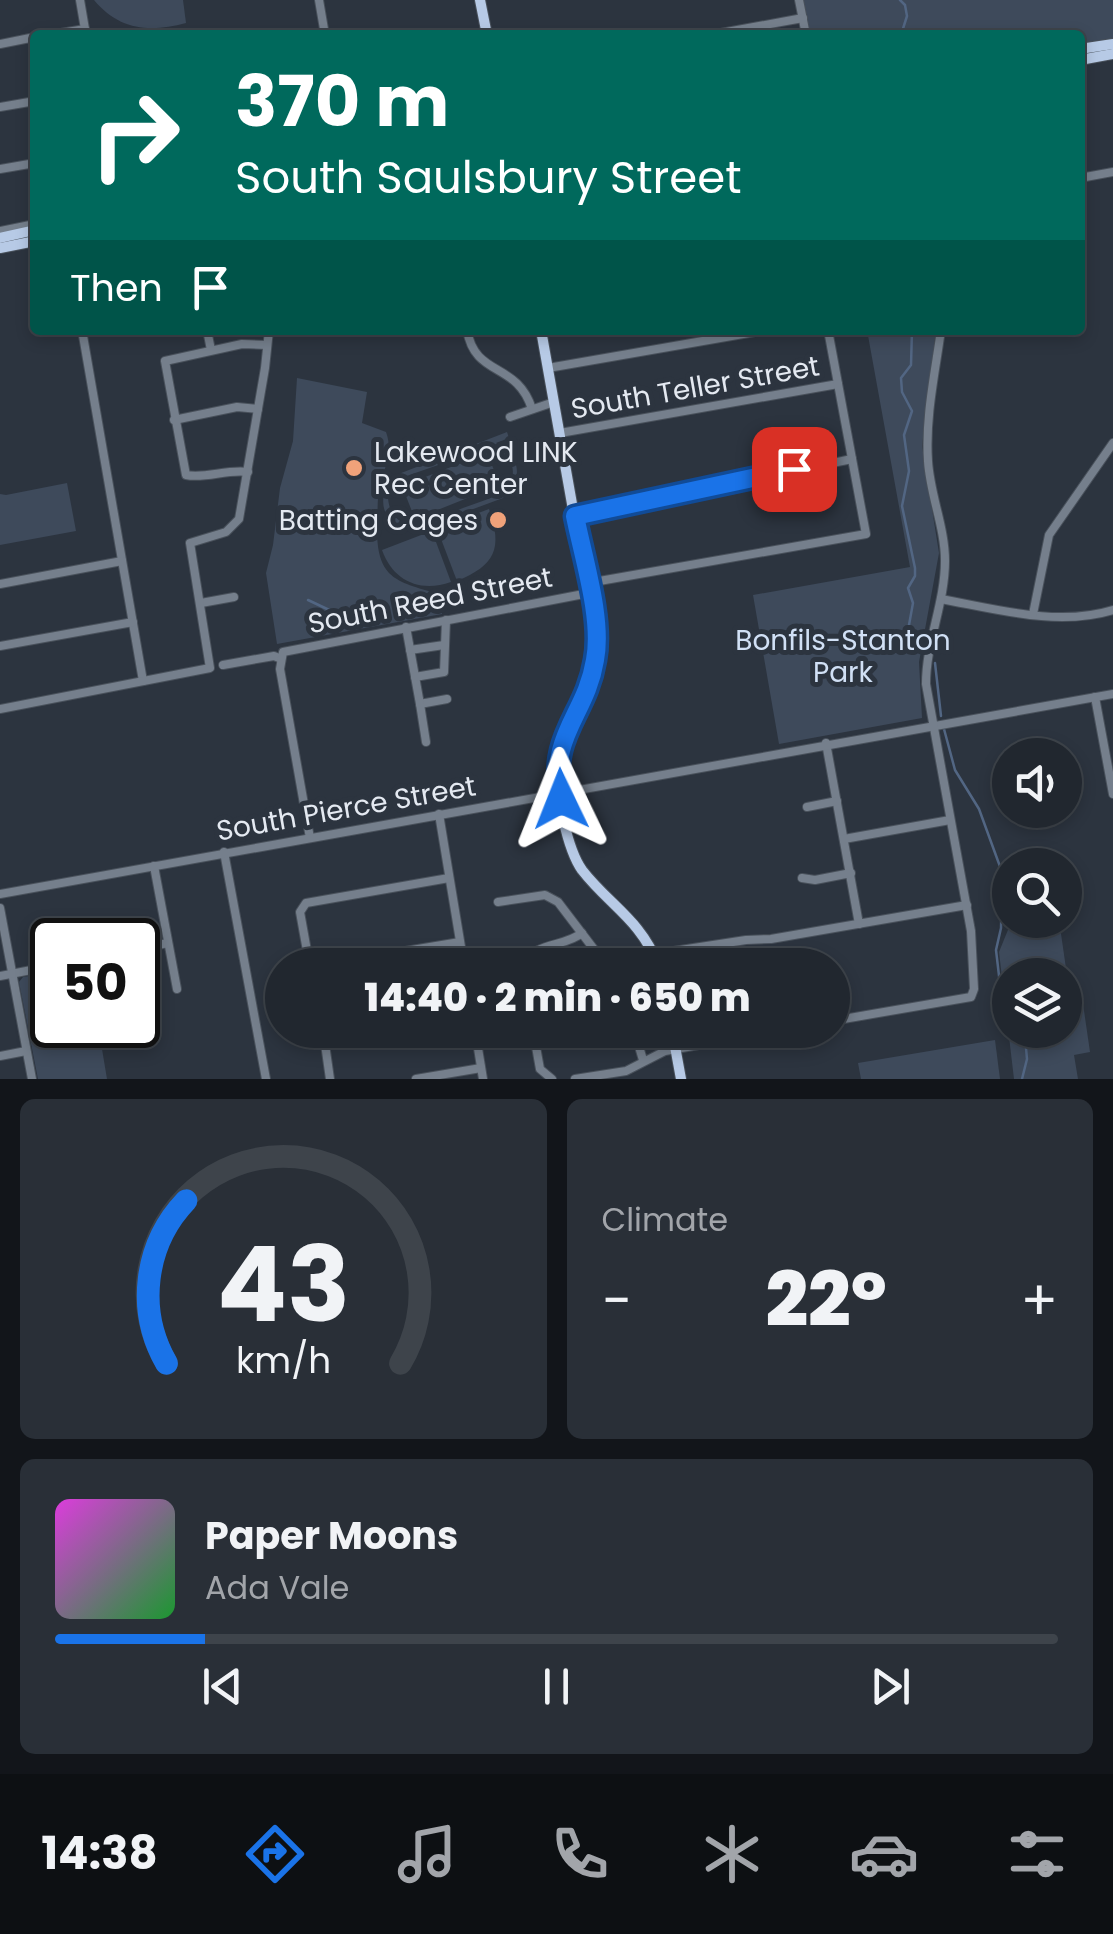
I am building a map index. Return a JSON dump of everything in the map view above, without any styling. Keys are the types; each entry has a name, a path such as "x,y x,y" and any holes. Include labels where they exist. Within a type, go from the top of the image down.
{"main road":[{"path":"480,0 486,30"},
{"path":"1085,48 1113,44"},
{"path":"1085,59 1113,54"},
{"path":"0,234 30,228"},
{"path":"0,248 30,241"},
{"path":"543,335 596,636 595,662 562,742 558,766 560,792 576,860 629,916 649,948"},
{"path":"676,1049 682,1079"}],"street":[{"path":"80,0 85,30"},
{"path":"319,0 325,30"},
{"path":"799,0 805,30"},
{"path":"737,30 802,18"},
{"path":"0,44 30,39"},
{"path":"0,107 30,101"},
{"path":"0,169 30,164"},
{"path":"1085,177 1113,172"},
{"path":"83,335 143,681"},
{"path":"208,335 211,350"},
{"path":"0,709 210,668 190,544 234,526 248,472 268,335"},
{"path":"468,335 474,354 522,386 532,409"},
{"path":"548,368 737,335"},
{"path":"575,516 852,459 829,335"},
{"path":"850,1018 971,997 974,989 966,905 932,724 926,663 940,599 945,552 927,444 941,335"},
{"path":"248,472 230,470 186,476 165,361 242,344 267,345"},
{"name":"South Teller Street","path":"560,433 838,384"},
{"name":"South Teller Street","path":"510,417 554,402"},
{"path":"174,420 237,408 258,409"},
{"path":"1033,614 1048,538 1113,444"},
{"name":"South Reed Street","path":"223,665 866,534 852,459"},
{"path":"0,584 122,561"},
{"path":"201,603 234,597"},
{"path":"940,599 1076,617 1113,610"},
{"path":"415,677 444,672 446,620"},
{"path":"0,646 133,622"},
{"path":"406,628 426,742"},
{"path":"410,650 444,645"},
{"path":"280,656 310,838"},
{"name":"South Pierce Street","path":"0,894 1113,694"},
{"path":"1095,697 1113,794"},
{"path":"420,704 447,699"},
{"path":"826,743 859,924"},
{"path":"807,807 837,801"},
{"path":"438,814 461,948"},
{"path":"844,839 950,820"},
{"path":"224,852 266,1079"},
{"path":"154,866 177,989"},
{"path":"802,878 815,880 851,873"},
{"path":"310,948 300,912 306,903 449,878"},
{"path":"498,902 545,895 558,902 593,948"},
{"path":"724,948 966,905"},
{"path":"0,908 32,1079"},
{"path":"549,948 582,933"},
{"path":"420,948 460,942"},
{"path":"160,945 168,943"},
{"path":"0,976 30,970"},
{"path":"326,1048 330,1079"},
{"path":"478,1048 483,1079"},
{"path":"536,1048 540,1069 551,1079"},
{"path":"640,1048 644,1060"},
{"path":"574,1079 611,1076 682,1048"},
{"path":"0,1056 26,1051"},
{"path":"416,1079 482,1068"}],"green space":[{"path":"94,0 183,0 186,23 147,28 124,23"},
{"path":"803,0 1113,0 1113,40 1085,45 1085,30 809,30"},
{"name":"Bonfils-Stanton Park","path":"868,335 935,335 922,446 939,553 919,662 922,718 779,744 753,595 910,567"},
{"path":"297,378 367,392 362,423 386,432 389,446 378,494 380,555 384,566 398,580 439,594 442,614 277,644 266,573 280,488 293,441"},
{"path":"507,432 509,438 496,443 511,454 517,469 514,484 503,498 414,531 394,524 384,510 385,492 396,475","holes":["490,447 509,459 513,472 503,492 415,523 405,523 391,511 388,498 398,479"]},
{"path":"487,453 500,485 415,519 402,486"},
{"path":"67,483 76,531 0,545 0,494"},
{"path":"489,509 495,535 492,554 480,569 457,581 438,531"},
{"path":"429,532 451,582 429,586 409,582 393,570 382,550"},
{"path":"1005,938 1062,938 1065,958 1000,958"},
{"path":"30,976 30,1038 19,982"},
{"path":"1082,997 1090,1052 1074,1055 1078,1079 1014,1079 1010,1048 1082,1048"},
{"path":"992,1041 1000,1079 861,1079 858,1063"},
{"path":"32,1048 102,1048 107,1079 38,1079"}],"waterway":[{"path":"900,0 907,16 903,30"},
{"path":"912,335 911,365 901,378 902,392 912,411 904,435 909,471 902,506 915,568 908,588 913,603 907,636 919,644"},
{"path":"308,600 359,624 370,622"},
{"path":"935,663 941,716"},
{"path":"944,729 955,770 979,809 1002,872 997,958"},
{"path":"1022,1079 1026,1048"}],"place":[{"name":"Lakewood LINK Rec Center","path":"354,468"},
{"name":"Batting Cages","path":"498,520"}],"route":[{"path":"561,799 557,776 559,750 586,690 596,653 594,619 575,516 794,469"}]}
